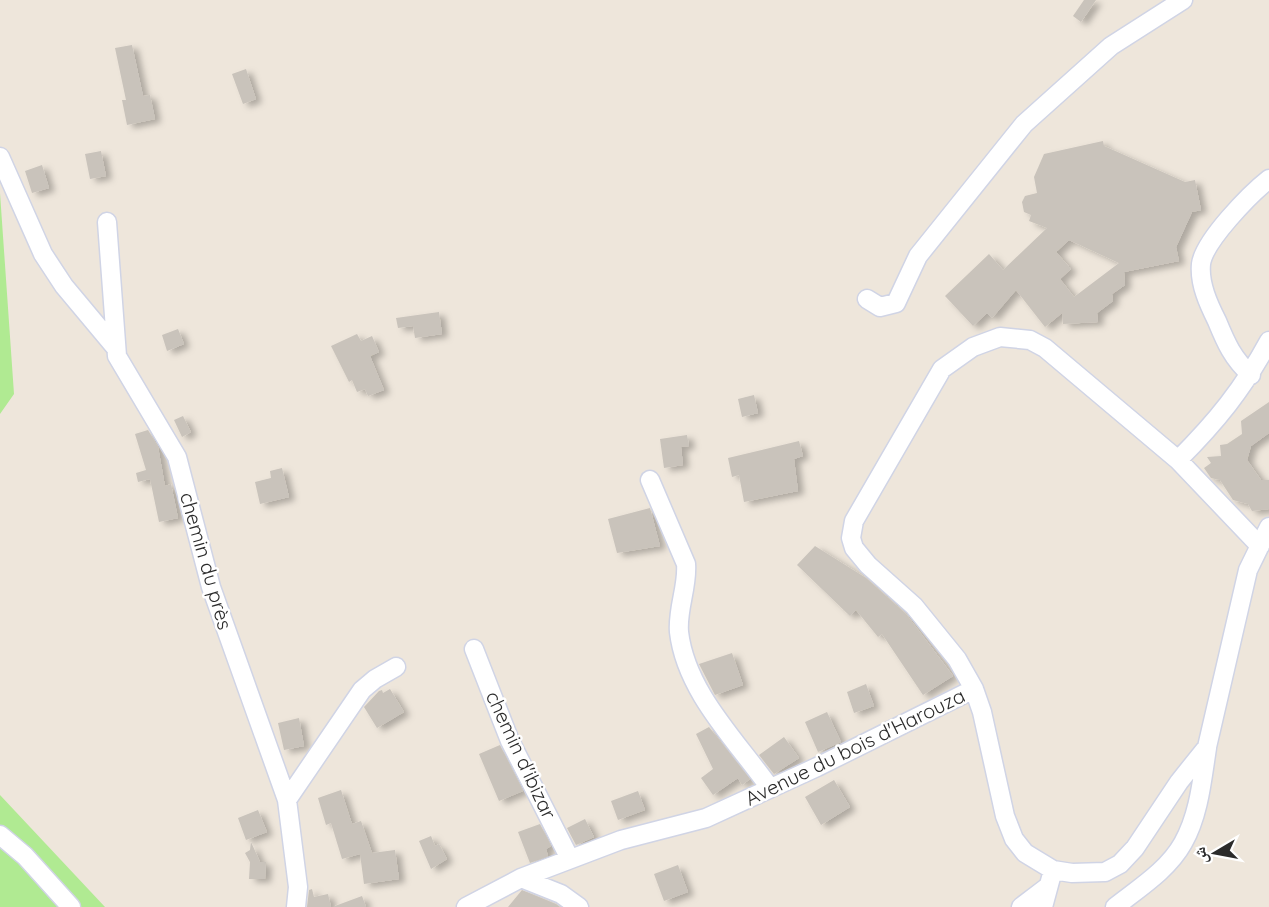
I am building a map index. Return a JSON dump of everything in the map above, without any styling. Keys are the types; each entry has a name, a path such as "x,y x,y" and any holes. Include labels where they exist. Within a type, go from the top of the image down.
{"street":[{"path":"867,299 880,307 896,303 918,256 1024,124 1111,46 1183,0"},
{"path":"0,158 43,254 64,286 115,347"},
{"path":"1251,375 1231,354 1206,296 1201,265 1207,249 1244,200 1269,179"},
{"name":"chemin du près","path":"107,222 115,347 122,367 177,457 211,587 287,800 298,887 296,907"},
{"path":"974,689 957,659 914,606 868,565 854,548 851,538 854,521 942,369 973,347 1000,337 1030,340 1045,348 1178,460 1260,546"},
{"path":"1178,460 1219,419 1251,375 1269,341"},
{"path":"650,480 686,564 679,631 689,670 701,697 770,788"},
{"name":"Avenue du bois d'Harouza","path":"466,907 521,878 621,840 706,818 974,689 982,712 1005,816 1014,839 1025,853 1053,870 1072,873 1104,872 1120,864 1135,848 1179,782 1207,747 1248,570 1269,527"},
{"name":"chemin d'ibizar","path":"474,649 510,741 570,859"},
{"path":"287,800 362,690 375,679 396,667"},
{"path":"1115,907 1172,859 1183,843 1197,804 1207,747"},
{"path":"0,835 25,856 71,907"},
{"path":"1043,907 1046,888 1053,870"},
{"path":"521,878 561,894 579,907"},
{"path":"1021,907 1046,888"}],"green space":[{"path":"0,193 14,394 0,414"},
{"path":"0,795 105,907 0,907"}],"building":[{"path":"1084,0 1096,0 1081,22 1073,16"},
{"path":"132,45 143,96 150,95 155,119 127,125 122,100 126,100 115,48"},
{"path":"246,69 256,99 243,104 232,74"},
{"path":"1103,141 1104,146 1185,182 1195,180 1201,210 1192,212 1176,247 1179,261 1124,272 1125,285 1112,294 1113,301 1097,313 1098,322 1063,324 1062,313 1045,327 1016,290 992,318 987,313 973,326 945,296 989,254 1003,270 1047,228 1029,221 1031,215 1024,212 1022,202 1025,196 1037,193 1034,177 1044,154","holes":["1069,240 1119,263 1074,297 1060,279 1071,269 1056,252"]},
{"path":"101,151 106,176 90,179 85,154"},
{"path":"42,165 49,188 32,193 25,171"},
{"path":"439,312 442,334 415,338 413,326 398,328 396,318"},
{"path":"178,329 184,344 167,351 162,335"},
{"path":"357,334 361,341 372,336 379,352 370,356 384,390 368,396 365,389 357,392 352,380 349,382 331,346"},
{"path":"754,395 758,413 742,417 738,399"},
{"path":"1269,402 1269,433 1251,446 1247,460 1261,480 1269,480 1269,509 1252,511 1248,504 1233,500 1220,480 1211,478 1204,468 1211,463 1207,457 1221,456 1220,445 1227,444 1242,434 1241,421"},
{"path":"183,416 191,432 182,437 174,420"},
{"path":"148,430 158,447 165,486 171,484 178,518 159,522 150,479 138,482 136,473 146,470 135,434"},
{"path":"687,435 689,446 681,447 683,465 664,468 660,439"},
{"path":"799,441 803,456 794,459 798,491 744,502 739,475 732,477 728,458"},
{"path":"282,468 289,497 260,504 255,482 271,478 270,471"},
{"path":"650,508 660,546 617,553 608,519"},
{"path":"815,546 866,578 906,614 953,676 923,695 882,634 878,637 856,610 850,616 797,565"},
{"path":"732,653 743,685 715,695 699,664"},
{"path":"866,684 874,706 854,713 847,692"},
{"path":"390,689 404,712 377,728 364,707 379,691 382,690 383,693"},
{"path":"827,712 841,742 818,752 805,722"},
{"path":"299,718 304,746 284,750 278,723"},
{"path":"709,727 750,779 742,785 738,778 713,795 701,778 713,769 696,734"},
{"path":"784,737 799,758 774,774 759,755"},
{"path":"500,745 523,791 499,801 479,754"},
{"path":"834,780 850,807 821,825 805,797"},
{"path":"341,790 352,824 361,821 372,853 395,850 399,879 364,884 360,854 342,859 331,823 326,825 318,798"},
{"path":"638,791 645,810 618,820 611,801"},
{"path":"258,810 267,832 246,840 238,818"},
{"path":"585,819 594,837 576,845 567,828"},
{"path":"540,824 551,846 546,849 548,856 530,863 518,832"},
{"path":"431,836 435,846 439,844 447,859 431,869 419,841"},
{"path":"251,842 260,862 266,862 265,879 249,879 250,862 245,853 250,850"},
{"path":"678,865 688,892 664,901 654,874"},
{"path":"312,889 314,897 328,894 331,907 307,907 309,890"},
{"path":"522,890 556,904 560,907 508,907"},
{"path":"362,896 366,907 335,907 335,906"}]}
